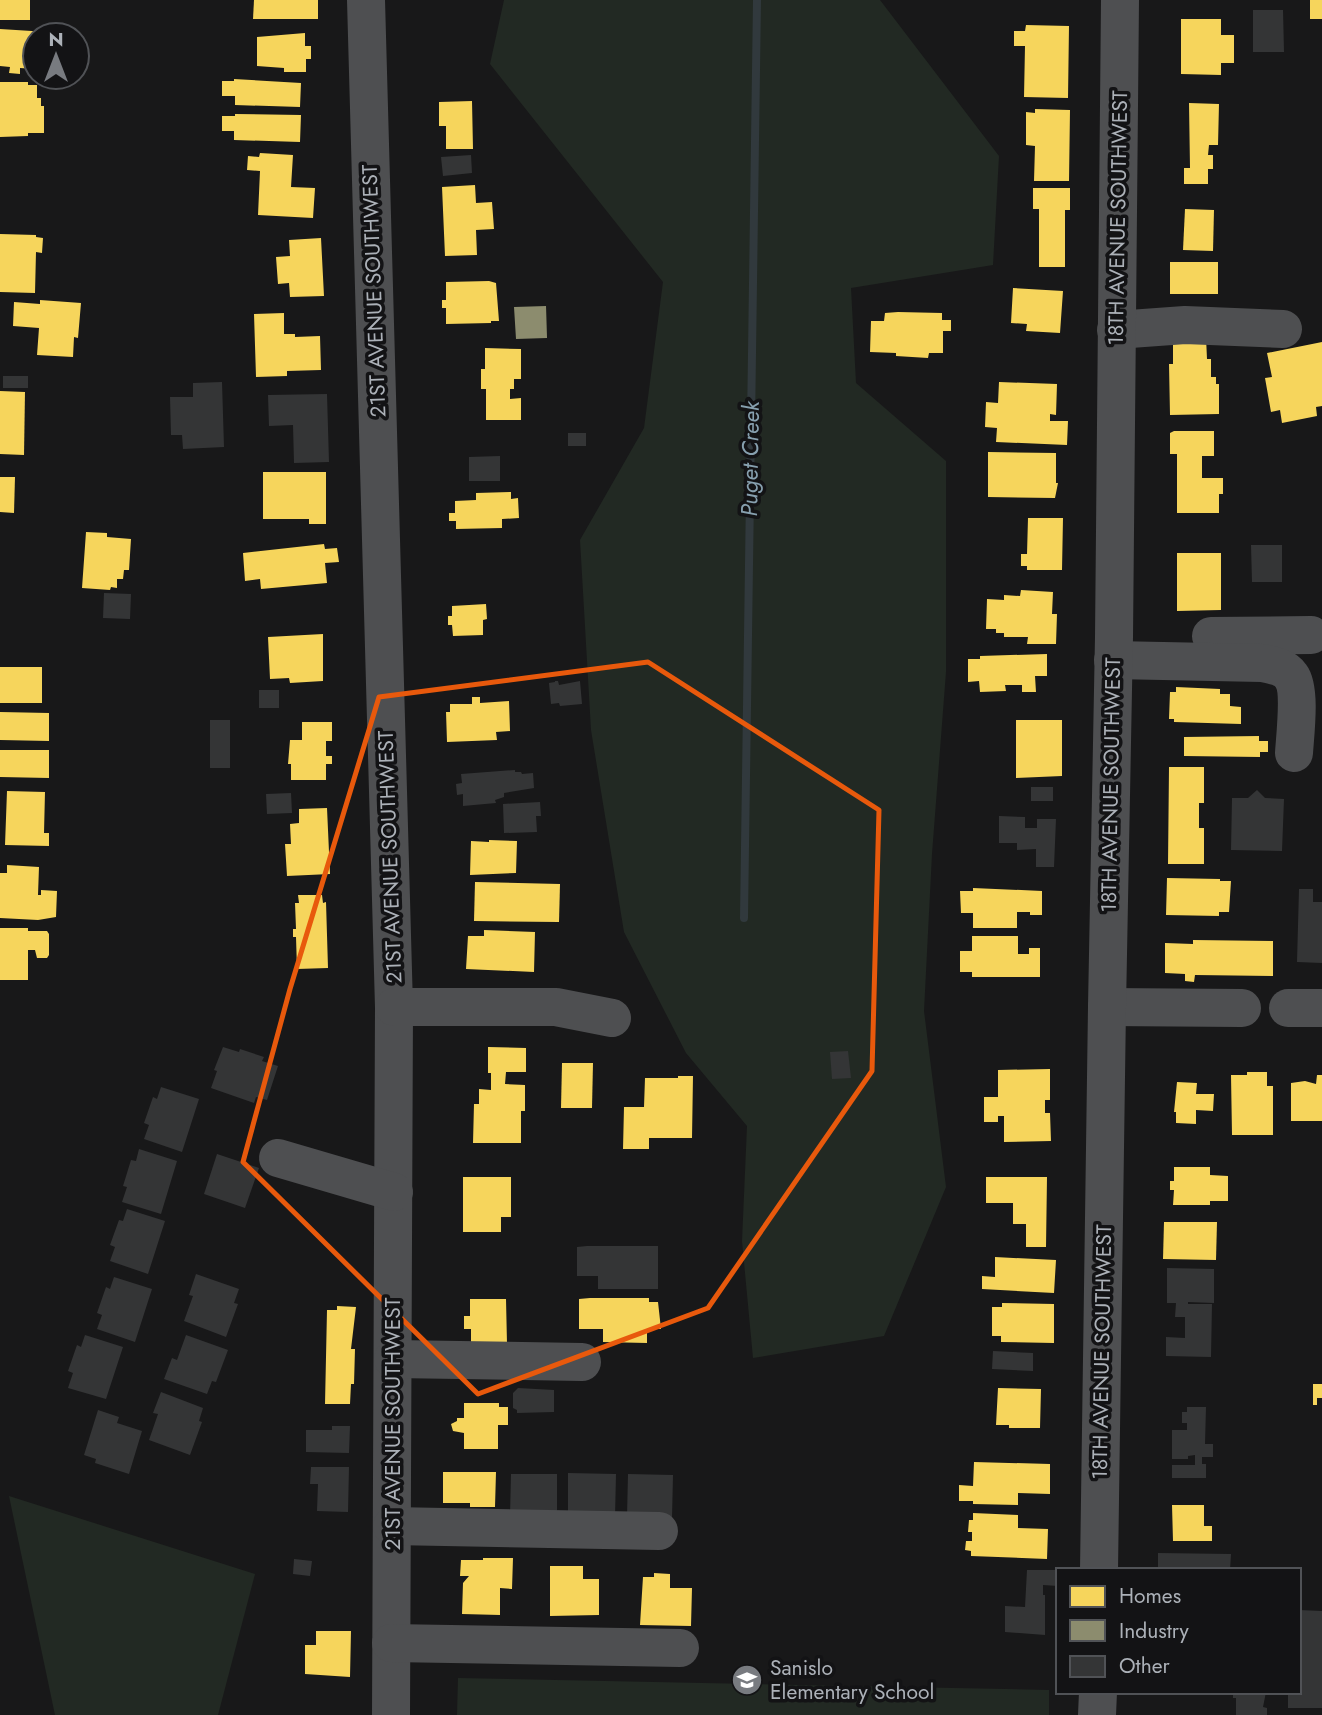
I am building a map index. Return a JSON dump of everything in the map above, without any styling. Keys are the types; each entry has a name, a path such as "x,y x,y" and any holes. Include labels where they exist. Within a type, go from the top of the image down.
{"street":[{"name":"21ST AVENUE SOUTHWEST","path":"366,0 394,1007 391,1715"},
{"name":"18TH AVENUE SOUTHWEST","path":"1099,1568 1121,0"},
{"path":"1116,330 1185,325 1283,329"},
{"path":"1114,649 1311,635"},
{"path":"1114,649 1280,667 1292,676 1296,687 1294,753"},
{"path":"394,1007 556,1007 612,1018"},
{"path":"1107,1007 1242,1008"},
{"path":"278,1158 394,1192"},
{"path":"393,1359 582,1362"},
{"path":"392,1526 659,1531"},
{"path":"391,1643 680,1648"},
{"path":"1097,1715 1098,1694"}],"highlighted area":[{"path":"648,662 879,810 872,1071 708,1308 478,1394 243,1162 290,989 379,697"}],"shaded area":[{"path":"504,0 880,0 999,156 993,265 851,288 856,383 946,461 946,672 932,854 924,1011 946,1187 884,1336 753,1358 742,1241 747,1126 686,1053 624,932 591,730 580,540 644,428 663,282 490,64"},
{"path":"9,1496 255,1574 218,1715 55,1715"},
{"path":"458,1678 1049,1690 1049,1715 457,1715"}],"building: Homes":[{"path":"0,0 30,0 30,20 0,20"},
{"path":"254,0 318,0 318,19 253,19"},
{"path":"1310,0 1322,0 1322,19 1310,19"},
{"path":"1181,19 1221,19 1221,35 1234,35 1234,63 1221,63 1221,75 1181,74"},
{"path":"1026,25 1069,26 1068,98 1024,97 1025,46 1014,46 1014,31 1025,31"},
{"path":"0,29 21,30 20,74 9,73 10,67 0,66"},
{"path":"305,33 305,46 311,46 311,59 306,59 306,72 284,72 284,68 257,66 257,37"},
{"path":"234,79 301,83 300,107 235,105 235,96 222,96 222,81"},
{"path":"0,82 21,82 21,91 37,91 37,98 41,98 41,106 44,106 44,133 0,137"},
{"path":"472,101 473,149 446,149 446,126 439,126 439,102"},
{"path":"1189,103 1219,104 1218,145 1209,145 1208,155 1213,155 1213,169 1208,169 1208,184 1184,184 1184,168 1190,168"},
{"path":"1035,109 1070,110 1069,181 1034,181 1035,146 1026,145 1026,112 1035,113"},
{"path":"301,115 300,142 234,140 234,131 222,131 222,116"},
{"path":"260,153 293,155 291,187 315,188 313,218 258,215 260,171 247,170 248,156 259,157"},
{"path":"475,185 476,203 492,202 494,229 476,230 477,255 445,256 442,187"},
{"path":"1033,188 1070,188 1070,210 1065,210 1065,267 1039,267 1039,209 1033,209"},
{"path":"1185,209 1214,210 1213,251 1183,250"},
{"path":"0,234 36,235 43,238 42,253 36,252 35,293 0,292"},
{"path":"321,238 324,296 290,297 289,283 278,284 276,257 290,256 289,240"},
{"path":"1170,262 1218,262 1218,294 1170,294"},
{"path":"446,282 496,283 499,321 446,324 446,308 442,308 442,300 446,300"},
{"path":"1013,288 1063,291 1060,333 1026,331 1027,324 1011,323"},
{"path":"40,300 81,303 78,338 74,337 73,357 37,355 39,328 13,326 14,302 40,304"},
{"path":"284,313 284,334 295,334 295,337 320,336 321,370 287,371 287,376 256,377 254,314"},
{"path":"885,313 942,313 942,320 951,320 951,331 943,331 943,353 929,353 928,358 870,352 871,321 884,321"},
{"path":"1206,337 1207,359 1211,359 1211,377 1216,377 1216,384 1219,384 1219,414 1170,415 1169,364 1173,364 1173,338"},
{"path":"1322,342 1322,406 1316,407 1317,416 1282,423 1280,410 1271,412 1265,378 1272,377 1267,353"},
{"path":"485,348 521,349 521,379 514,379 510,399 521,398 521,420 486,420 486,389 481,389"},
{"path":"999,382 1057,384 1056,415 1050,414 1050,421 1068,421 1067,445 996,442 997,428 985,427 986,402 998,403"},
{"path":"0,391 25,392 24,455 0,454"},
{"path":"1214,431 1214,456 1202,456 1202,478 1223,478 1223,494 1219,494 1219,513 1177,513 1177,454 1170,454 1170,433"},
{"path":"988,452 1056,453 1058,483 1055,498 988,497"},
{"path":"263,472 326,472 326,524 309,524 309,519 263,519"},
{"path":"0,477 15,477 14,513 0,512"},
{"path":"511,492 511,499 518,498 519,518 502,519 502,528 456,529 456,521 449,521 449,513 455,513 455,501 476,500 476,493"},
{"path":"1028,518 1063,518 1062,570 1027,570 1027,566 1021,566 1021,554 1027,554"},
{"path":"86,532 107,533 107,537 131,539 129,570 124,570 123,579 117,579 117,588 82,588"},
{"path":"324,544 325,549 337,548 339,562 325,563 327,583 261,589 260,579 245,581 243,553"},
{"path":"1177,553 1221,553 1221,610 1177,611"},
{"path":"1021,590 1053,592 1052,614 1057,614 1056,644 1027,644 1028,637 1004,637 1004,633 996,633 996,629 986,629 987,599 1004,600 1004,595 1020,596"},
{"path":"486,604 487,619 483,620 483,635 453,636 452,625 448,625 452,606"},
{"path":"323,634 323,681 290,683 289,678 270,679 268,637"},
{"path":"1047,654 1047,676 1035,676 1036,692 1022,692 1022,685 1005,685 1006,691 980,692 979,681 968,682 968,659 980,659 980,656"},
{"path":"0,667 42,667 42,703 0,703"},
{"path":"1176,687 1220,689 1220,694 1230,694 1230,706 1241,707 1241,724 1174,722 1174,719 1169,719 1170,692 1176,692"},
{"path":"472,697 480,697 480,703 509,701 510,731 496,732 497,740 447,742 446,712 450,712 450,704 472,704"},
{"path":"0,712 49,713 49,741 0,740"},
{"path":"1016,720 1062,720 1062,776 1016,778"},
{"path":"302,722 332,722 332,741 326,741 326,756 332,756 332,764 326,764 326,780 291,780 291,764 288,764 290,740 302,740"},
{"path":"1259,736 1259,741 1268,741 1268,752 1260,752 1260,757 1184,756 1184,737"},
{"path":"0,750 49,750 49,778 0,777"},
{"path":"1169,767 1204,767 1204,803 1199,803 1199,828 1204,828 1204,864 1168,864"},
{"path":"7,791 45,792 44,833 49,833 49,846 5,845"},
{"path":"327,808 330,874 287,876 285,844 291,844 290,824 299,823 299,809"},
{"path":"471,841 517,841 516,873 470,875"},
{"path":"7,865 39,867 38,895 41,895 41,890 57,891 56,917 38,920 0,918 0,873 7,873"},
{"path":"1167,878 1231,881 1229,912 1219,912 1219,916 1166,915"},
{"path":"475,882 560,884 559,922 474,921"},
{"path":"973,888 1042,891 1042,915 1017,912 1017,928 973,928 973,913 961,913 960,891 973,891"},
{"path":"298,895 322,895 323,903 326,902 328,968 297,969 296,937 293,937 293,929 296,929 295,903 299,903"},
{"path":"0,928 28,928 28,931 47,931 49,934 47,958 37,958 35,950 28,950 28,980 0,980"},
{"path":"484,930 535,932 534,972 466,969 468,936 484,936"},
{"path":"972,936 1018,936 1018,954 1029,954 1029,948 1040,948 1040,977 972,977 972,972 960,972 960,951 972,951"},
{"path":"1193,940 1273,941 1273,976 1195,975 1194,982 1185,981 1185,974 1165,973 1165,943 1193,944"},
{"path":"488,1047 526,1048 526,1072 506,1072 505,1084 525,1085 525,1111 521,1111 521,1143 473,1143 474,1104 479,1104 479,1089 491,1090"},
{"path":"562,1063 593,1063 592,1108 561,1108"},
{"path":"1050,1069 1050,1100 1045,1100 1045,1113 1050,1113 1051,1141 1004,1142 1004,1116 998,1116 998,1122 984,1122 984,1097 998,1097 998,1070"},
{"path":"1247,1072 1267,1072 1267,1086 1273,1086 1273,1135 1232,1135 1231,1075 1247,1075"},
{"path":"1317,1075 1322,1075 1322,1121 1291,1121 1291,1083 1305,1081 1316,1084"},
{"path":"693,1076 692,1138 649,1138 649,1149 623,1149 624,1107 644,1107 645,1078"},
{"path":"1177,1082 1197,1083 1196,1094 1214,1094 1213,1111 1196,1110 1196,1124 1176,1123 1174,1112"},
{"path":"1174,1167 1210,1167 1210,1175 1228,1176 1228,1201 1210,1201 1210,1205 1173,1205 1174,1190 1170,1190 1170,1181 1174,1181"},
{"path":"463,1177 511,1177 511,1217 501,1217 501,1232 463,1232"},
{"path":"986,1177 1047,1177 1046,1247 1026,1247 1026,1224 1013,1224 1013,1203 986,1203"},
{"path":"1164,1222 1217,1222 1216,1260 1163,1259"},
{"path":"995,1257 1056,1260 1054,1293 982,1289 982,1276 995,1277"},
{"path":"649,1298 649,1302 658,1302 661,1329 647,1329 647,1343 603,1342 603,1329 579,1329 579,1299"},
{"path":"470,1299 506,1299 507,1344 471,1344 471,1329 464,1329 464,1316 470,1316"},
{"path":"1002,1303 1054,1304 1054,1343 1001,1342 1001,1336 992,1336 992,1307 1002,1307"},
{"path":"337,1306 356,1307 351,1349 355,1349 354,1384 351,1384 350,1404 325,1404 327,1310 337,1310"},
{"path":"1313,1384 1322,1384 1322,1398 1317,1398 1317,1405 1313,1405"},
{"path":"998,1388 1041,1389 1040,1428 1009,1428 1009,1425 996,1425"},
{"path":"464,1403 499,1403 499,1407 508,1407 508,1425 498,1425 498,1449 464,1449 464,1433 453,1431 451,1424 457,1421 457,1418 464,1418"},
{"path":"974,1462 1050,1464 1050,1494 1018,1493 1018,1505 959,1501 959,1485 973,1486"},
{"path":"443,1472 496,1472 495,1507 443,1503"},
{"path":"1172,1505 1204,1505 1204,1526 1212,1526 1212,1541 1173,1541"},
{"path":"973,1513 1018,1515 1018,1528 1048,1529 1047,1559 971,1556 971,1551 965,1550 966,1541 972,1541 972,1532 968,1532"},
{"path":"513,1558 512,1589 500,1588 500,1615 462,1614 463,1583 469,1576 460,1576 461,1560"},
{"path":"550,1566 583,1566 583,1579 599,1579 599,1615 550,1616"},
{"path":"654,1573 670,1574 670,1588 692,1588 691,1626 640,1625 643,1577 654,1577"},
{"path":"316,1631 351,1631 350,1677 305,1674 305,1645 316,1645"}],"building: Industry":[{"path":"546,306 547,338 516,339 514,307"}],"building: Other":[{"path":"1253,10 1283,10 1284,52 1253,52"},
{"path":"471,155 472,173 443,176 441,157"},
{"path":"3,376 28,376 28,388 3,388"},
{"path":"222,382 224,447 183,449 182,435 171,435 170,397 193,397 193,383"},
{"path":"327,394 329,462 294,463 293,425 269,426 268,395"},
{"path":"568,433 586,433 586,446 568,446"},
{"path":"500,456 500,481 469,481 469,457"},
{"path":"1251,545 1282,545 1282,582 1252,582"},
{"path":"104,593 131,594 130,619 103,618"},
{"path":"558,681 559,685 580,681 582,704 551,704 549,683"},
{"path":"259,690 279,690 279,708 259,708"},
{"path":"210,720 230,720 230,768 210,768"},
{"path":"515,770 522,774 533,773 534,788 504,793 504,797 495,800 496,803 463,806 463,794 457,795 456,784 462,783 461,774"},
{"path":"1031,787 1053,787 1053,801 1031,801"},
{"path":"1257,790 1265,798 1284,799 1282,851 1231,850 1232,798 1248,798"},
{"path":"291,793 292,813 267,814 266,794"},
{"path":"540,802 541,816 536,816 537,832 504,833 503,804"},
{"path":"999,816 1025,817 1025,828 1037,828 1037,819 1056,819 1054,867 1036,867 1036,849 1017,850 1017,843 999,843"},
{"path":"1299,889 1313,889 1313,902 1322,902 1322,963 1297,962"},
{"path":"223,1047 264,1057 262,1061 278,1066 267,1100 256,1097 254,1103 211,1088 217,1071 214,1070"},
{"path":"848,1051 851,1078 832,1079 830,1052"},
{"path":"161,1087 199,1099 182,1152 144,1139 149,1125 144,1123 153,1097 157,1099"},
{"path":"139,1149 177,1161 161,1214 122,1202 127,1187 123,1186 131,1160 136,1161"},
{"path":"217,1154 259,1168 245,1208 204,1194"},
{"path":"127,1209 165,1221 148,1274 110,1261 115,1247 110,1245 119,1220 123,1221"},
{"path":"658,1246 658,1289 598,1289 598,1276 577,1276 577,1247"},
{"path":"1167,1268 1214,1269 1214,1303 1188,1302 1212,1304 1211,1357 1166,1356 1166,1337 1185,1338 1185,1317 1175,1317 1176,1303 1167,1303"},
{"path":"196,1274 239,1289 234,1303 238,1304 226,1337 184,1321 193,1296 189,1295"},
{"path":"114,1277 152,1289 135,1342 97,1329 102,1315 97,1313 106,1287 110,1289"},
{"path":"85,1335 123,1347 106,1399 68,1388 73,1373 68,1371 77,1345 81,1347"},
{"path":"186,1335 228,1350 216,1382 212,1381 207,1394 164,1379 172,1358 177,1360"},
{"path":"993,1351 1033,1353 1033,1371 992,1369"},
{"path":"518,1388 554,1390 554,1412 517,1413 513,1408 513,1393"},
{"path":"161,1392 203,1408 199,1421 202,1422 190,1455 149,1440 158,1414 153,1413"},
{"path":"1187,1407 1206,1407 1205,1444 1213,1444 1213,1457 1202,1457 1202,1464 1206,1464 1206,1478 1172,1478 1172,1465 1195,1465 1195,1455 1188,1456 1188,1459 1172,1459 1172,1430 1187,1430 1187,1423 1182,1423 1182,1412 1187,1412"},
{"path":"98,1410 119,1417 117,1423 142,1431 129,1474 95,1463 96,1459 84,1455"},
{"path":"332,1426 350,1426 349,1453 306,1452 306,1430 332,1430"},
{"path":"311,1467 349,1467 348,1512 317,1511 318,1484 310,1484"},
{"path":"568,1473 616,1474 615,1517 568,1517"},
{"path":"511,1474 557,1474 557,1517 510,1516"},
{"path":"628,1474 673,1475 672,1518 627,1517"},
{"path":"1158,1553 1231,1554 1230,1568 1158,1568"},
{"path":"294,1559 312,1561 310,1576 293,1574"},
{"path":"1027,1570 1056,1570 1056,1586 1043,1585 1045,1635 1005,1632 1005,1606 1025,1607"},
{"path":"1301,1610 1322,1611 1322,1708 1288,1708 1288,1694 1301,1694"},
{"path":"1233,1694 1266,1694 1263,1707 1267,1708 1267,1715 1236,1715 1236,1698 1233,1698"}],"waterway":[{"name":"Puget Creek","path":"744,918 757,0"}],"place":[{"name":"Sanislo Elementary School","path":"747,1680"}]}
